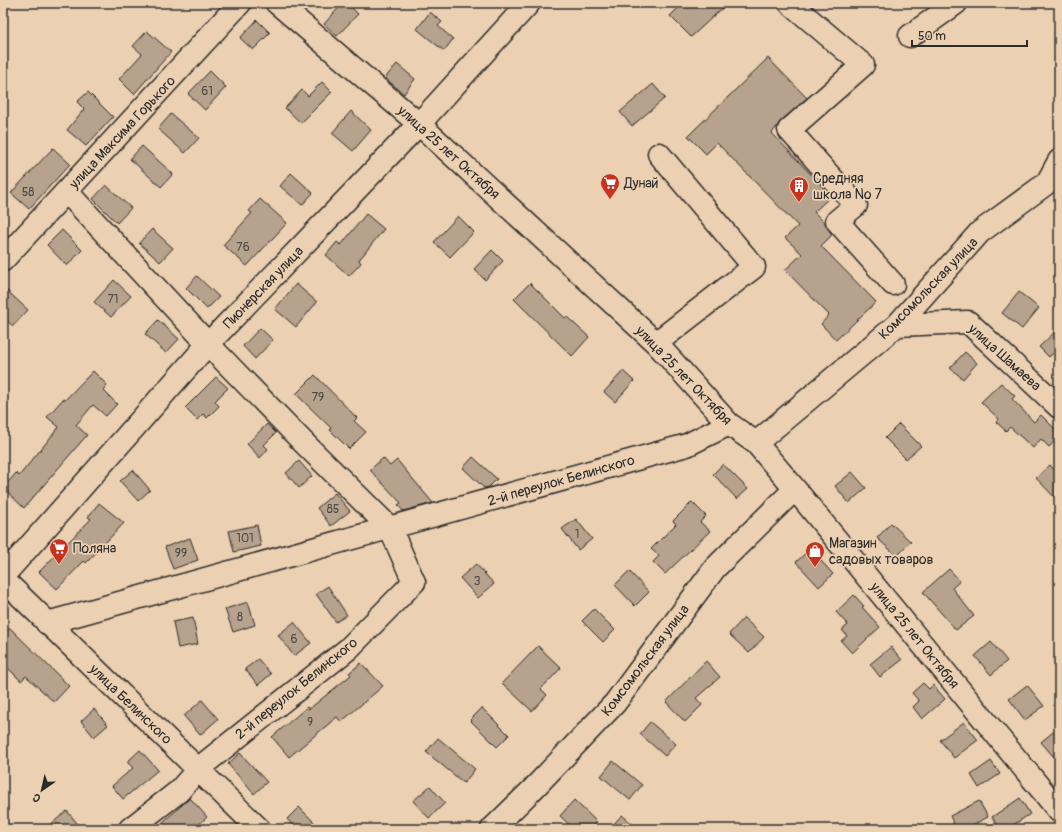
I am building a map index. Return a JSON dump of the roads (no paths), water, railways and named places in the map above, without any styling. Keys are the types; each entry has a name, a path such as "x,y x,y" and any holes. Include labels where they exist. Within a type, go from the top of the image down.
{"street":[{"name":"улица Максима Горького","path":"3,260 240,3"},
{"name":"улица 25 лет Октября","path":"277,3 419,124 656,343 729,424 756,443 796,489 1059,811"},
{"name":"Пионерская улица","path":"3,577 208,344 419,124 529,3"},
{"path":"790,3 862,65 789,130 856,205 837,221 893,284"},
{"path":"910,36 948,5"},
{"path":"656,343 754,267 659,154"},
{"name":"Комсомольская улица","path":"756,443 897,325 980,232 1047,183 1059,161"},
{"name":"2-й переулок Белинского","path":"66,192 208,344 305,444 390,528 414,582 348,649 198,768 179,791 130,829"},
{"name":"улица Шамаева","path":"897,325 968,322 1059,407"},
{"name":"2-й переулок Белинского","path":"47,623 687,445 729,424"},
{"name":"Комсомольская улица","path":"492,829 616,703 715,568 796,489"},
{"name":"улица Белинского","path":"3,577 47,623 198,768 259,829"}],"place":[{"name":"Дунай","path":"610,200"},
{"name":"Средняя школа № 7","path":"799,203"},
{"name":"Поляна","path":"59,565"},
{"name":"Магазин садовых товаров","path":"815,568"}]}
